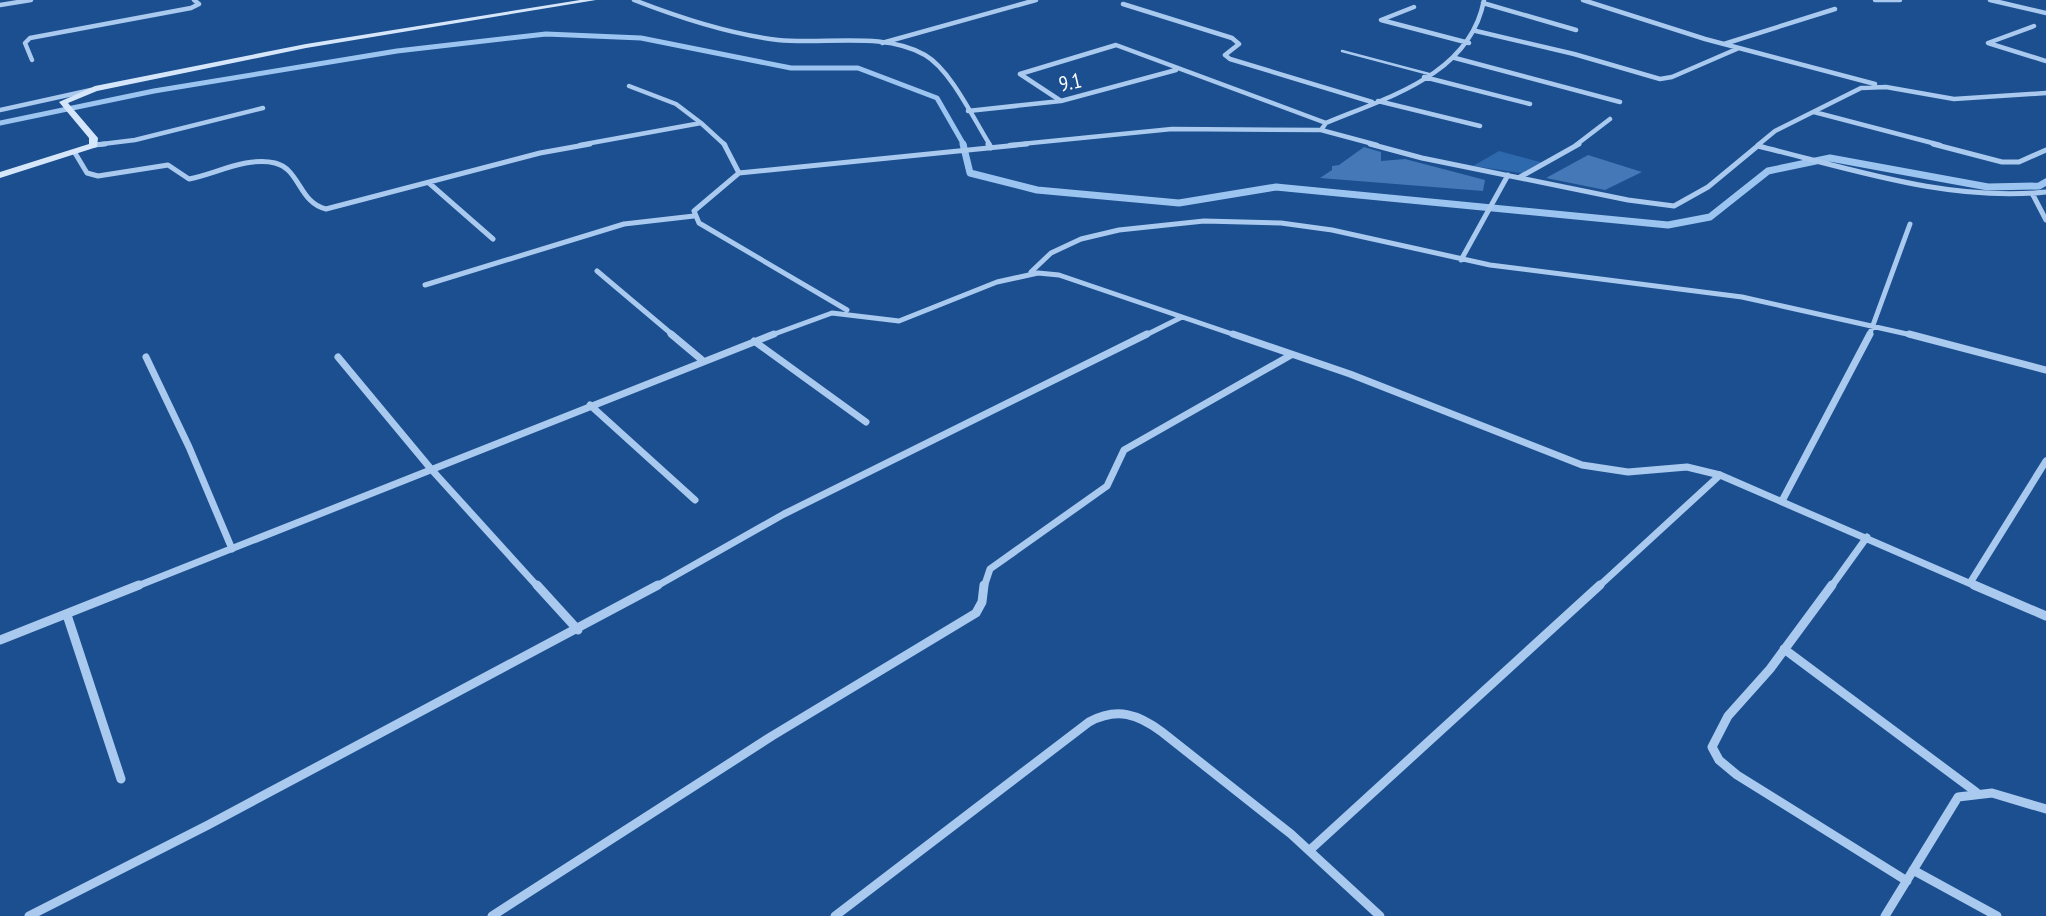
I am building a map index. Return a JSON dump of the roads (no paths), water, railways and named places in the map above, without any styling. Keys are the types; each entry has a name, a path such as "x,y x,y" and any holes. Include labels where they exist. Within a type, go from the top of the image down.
{"main road":[{"path":"0,175 94,145 93,138 63,102 95,89 342,39 593,0"}],"street":[{"path":"0,5 31,0"},
{"path":"32,60 24,43 30,38 197,6 194,0"},
{"path":"634,0 681,18 750,36 794,42 879,44 913,49 930,59 991,148"},
{"path":"879,44 1036,0"},
{"path":"1583,0 1723,44 1886,87 1954,99 2046,93"},
{"path":"1875,0 1900,0"},
{"path":"1990,0 2046,13"},
{"path":"1321,130 1326,123 1375,102 1455,58 1476,31 1483,1 1576,30"},
{"path":"1123,4 1231,38 1239,44 1225,55 1230,59 1375,102 1480,126"},
{"path":"1414,7 1381,20 1469,43"},
{"path":"1723,44 1835,9"},
{"path":"2034,26 1988,43 2046,61"},
{"path":"1476,31 1574,54 1660,79 1672,77 1740,48"},
{"path":"1061,101 1020,74 1116,45 1177,70 1326,123"},
{"path":"1455,58 1620,102"},
{"name":"9.1","path":"968,111 1061,101 1177,70"},
{"path":"1426,76 1530,104"},
{"path":"628,86 676,104 701,123 724,143 739,173"},
{"path":"739,173 1172,130 1321,130 1374,147 1628,200 1674,206 1708,187 1789,122 1861,89 1886,87"},
{"path":"0,110 95,89"},
{"path":"94,145 135,140 263,108"},
{"path":"1813,112 2002,162 2019,162 2046,150"},
{"path":"1520,178 1589,138 1609,119"},
{"path":"75,153 87,173 98,176 168,165 189,179 259,163 276,163 288,172 309,204 318,209 346,206 565,148 701,123"},
{"path":"1759,146 1947,187 2033,195 2046,192"},
{"path":"694,216 700,205 735,180 739,173"},
{"path":"1461,260 1508,175"},
{"path":"429,183 493,239"},
{"path":"2033,195 2046,220"},
{"path":"425,285 614,227 651,219 694,216 708,229 851,312 887,321 906,319 1004,279 1031,271 1059,275 1417,399 1583,465 1628,472 1687,467 1720,475 2046,615"},
{"path":"1031,271 1049,253 1094,234 1173,223 1218,221 1311,226 1461,260 1663,284 1875,324 2046,370"},
{"path":"1782,501 1847,382 1875,324 1910,224"},
{"path":"597,271 702,360"},
{"path":"0,640 702,360 822,315 851,312"},
{"path":"29,916 578,630 784,514 1182,317"},
{"path":"754,341 866,422"},
{"path":"492,916 772,736 976,613 983,605 984,577 990,569 1107,486 1124,450 1291,355"},
{"path":"146,357 189,447 232,549"},
{"path":"338,357 431,469 578,630"},
{"path":"590,405 695,500"},
{"path":"1970,583 2046,461"},
{"path":"1311,849 1720,475"},
{"path":"1867,537 1784,649 1722,726 1714,737 1712,747 1719,760 1737,775 1906,881"},
{"path":"66,615 121,779"},
{"path":"1784,649 1976,792"},
{"path":"835,916 1088,722 1107,713 1125,713 1139,718 1311,849 1380,916"},
{"path":"1885,916 1958,797 1976,792 1998,793 2046,809"},
{"path":"1913,870 1997,916"}],"lane":[{"path":"1342,51 1426,76"}],"waterway":[{"path":"0,123 154,91 397,51 546,34 641,38 791,68 858,68 937,98 964,145"},
{"path":"963,144 970,173 1037,190 1179,203 1276,187 1668,225 1710,217 1768,171 1830,158 1988,187 2039,186 2046,182"}]}
